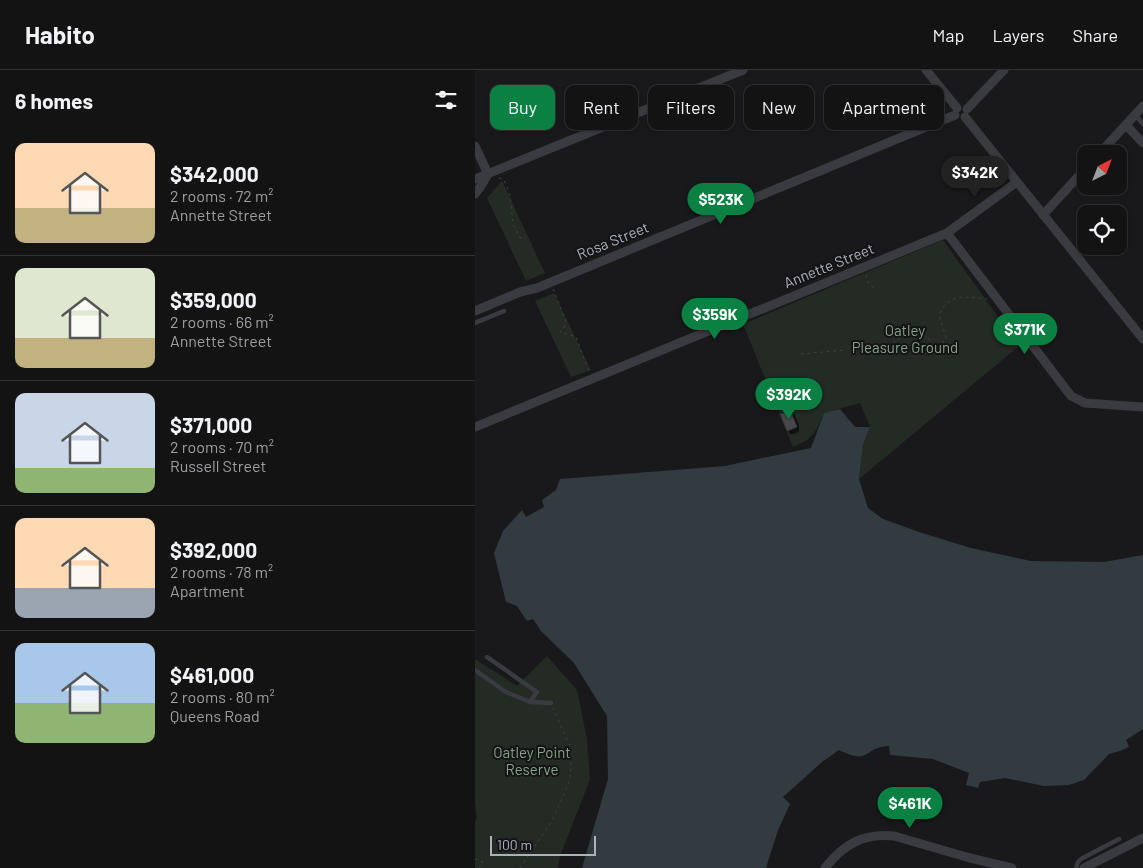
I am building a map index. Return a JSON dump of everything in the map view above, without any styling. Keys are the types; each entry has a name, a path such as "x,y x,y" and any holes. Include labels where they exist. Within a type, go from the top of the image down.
{"street":[{"path":"475,179 743,70"},
{"path":"926,70 956,111 962,106 1017,182 1143,339"},
{"path":"966,113 1004,70"},
{"path":"1107,145 1143,106"},
{"name":"Rosa Street","path":"475,311 550,282 956,111"},
{"path":"1126,125 1143,143"},
{"path":"475,146 488,174"},
{"path":"475,194 488,174"},
{"path":"1043,215 1077,178"},
{"name":"Annette Street","path":"475,427 947,233 1017,182"},
{"path":"947,233 1075,399 1085,403 1143,408"},
{"path":"825,868 833,857 848,845 865,838 883,835 894,836 1012,868"},
{"path":"1084,868 1143,838"}],"lane":[{"path":"1135,115 1143,124"},
{"path":"475,323 504,311"},
{"path":"487,656 537,692 530,702"},
{"path":"475,670 506,692 530,702 551,703"},
{"path":"1076,868 1077,862 1081,859 1119,839"}],"path":[{"path":"488,174 504,180 510,195 513,224 521,239"},
{"path":"862,268 869,284 876,290"},
{"path":"550,282 566,321 564,328 560,332 577,337 592,378"},
{"path":"868,346 888,346 903,335 922,335 927,337 932,346 939,352 946,338 939,315 942,307 947,302 969,296 997,299"},
{"path":"801,354 845,350"},
{"path":"520,868 553,819 570,780 572,751 551,703"},
{"path":"475,859 483,862 479,868"}],"green space":[{"path":"502,181 545,273 526,281 487,198"},
{"name":"Oatley Pleasure Ground","path":"943,240 1019,346 859,479 863,445 870,427 860,403 824,413 813,434 805,441 793,447 743,324"},
{"path":"554,293 591,370 571,377 535,301"},
{"name":"Oatley Point Reserve","path":"547,656 577,690 587,739 590,780 560,856 558,868 475,868 475,822 477,818 475,804 475,659 517,686"}],"shaded area":[{"path":"840,409 855,427 870,427 863,445 859,479 868,508 883,519 971,548 1031,561 1104,562 1143,555 1143,729 1126,740 1129,747 1109,754 1084,780 1069,785 1044,786 1005,778 980,782 978,788 966,785 969,773 933,759 890,755 889,746 875,749 862,756 839,750 822,762 783,797 790,804 778,830 766,868 582,868 608,779 607,716 574,663 541,631 533,619 527,621 517,606 506,602 494,553 503,531 522,510 526,517 544,507 542,500 556,490 560,479 725,466 811,448 824,413"}],"building":[{"path":"790,410 797,427 787,431 780,414"}]}
